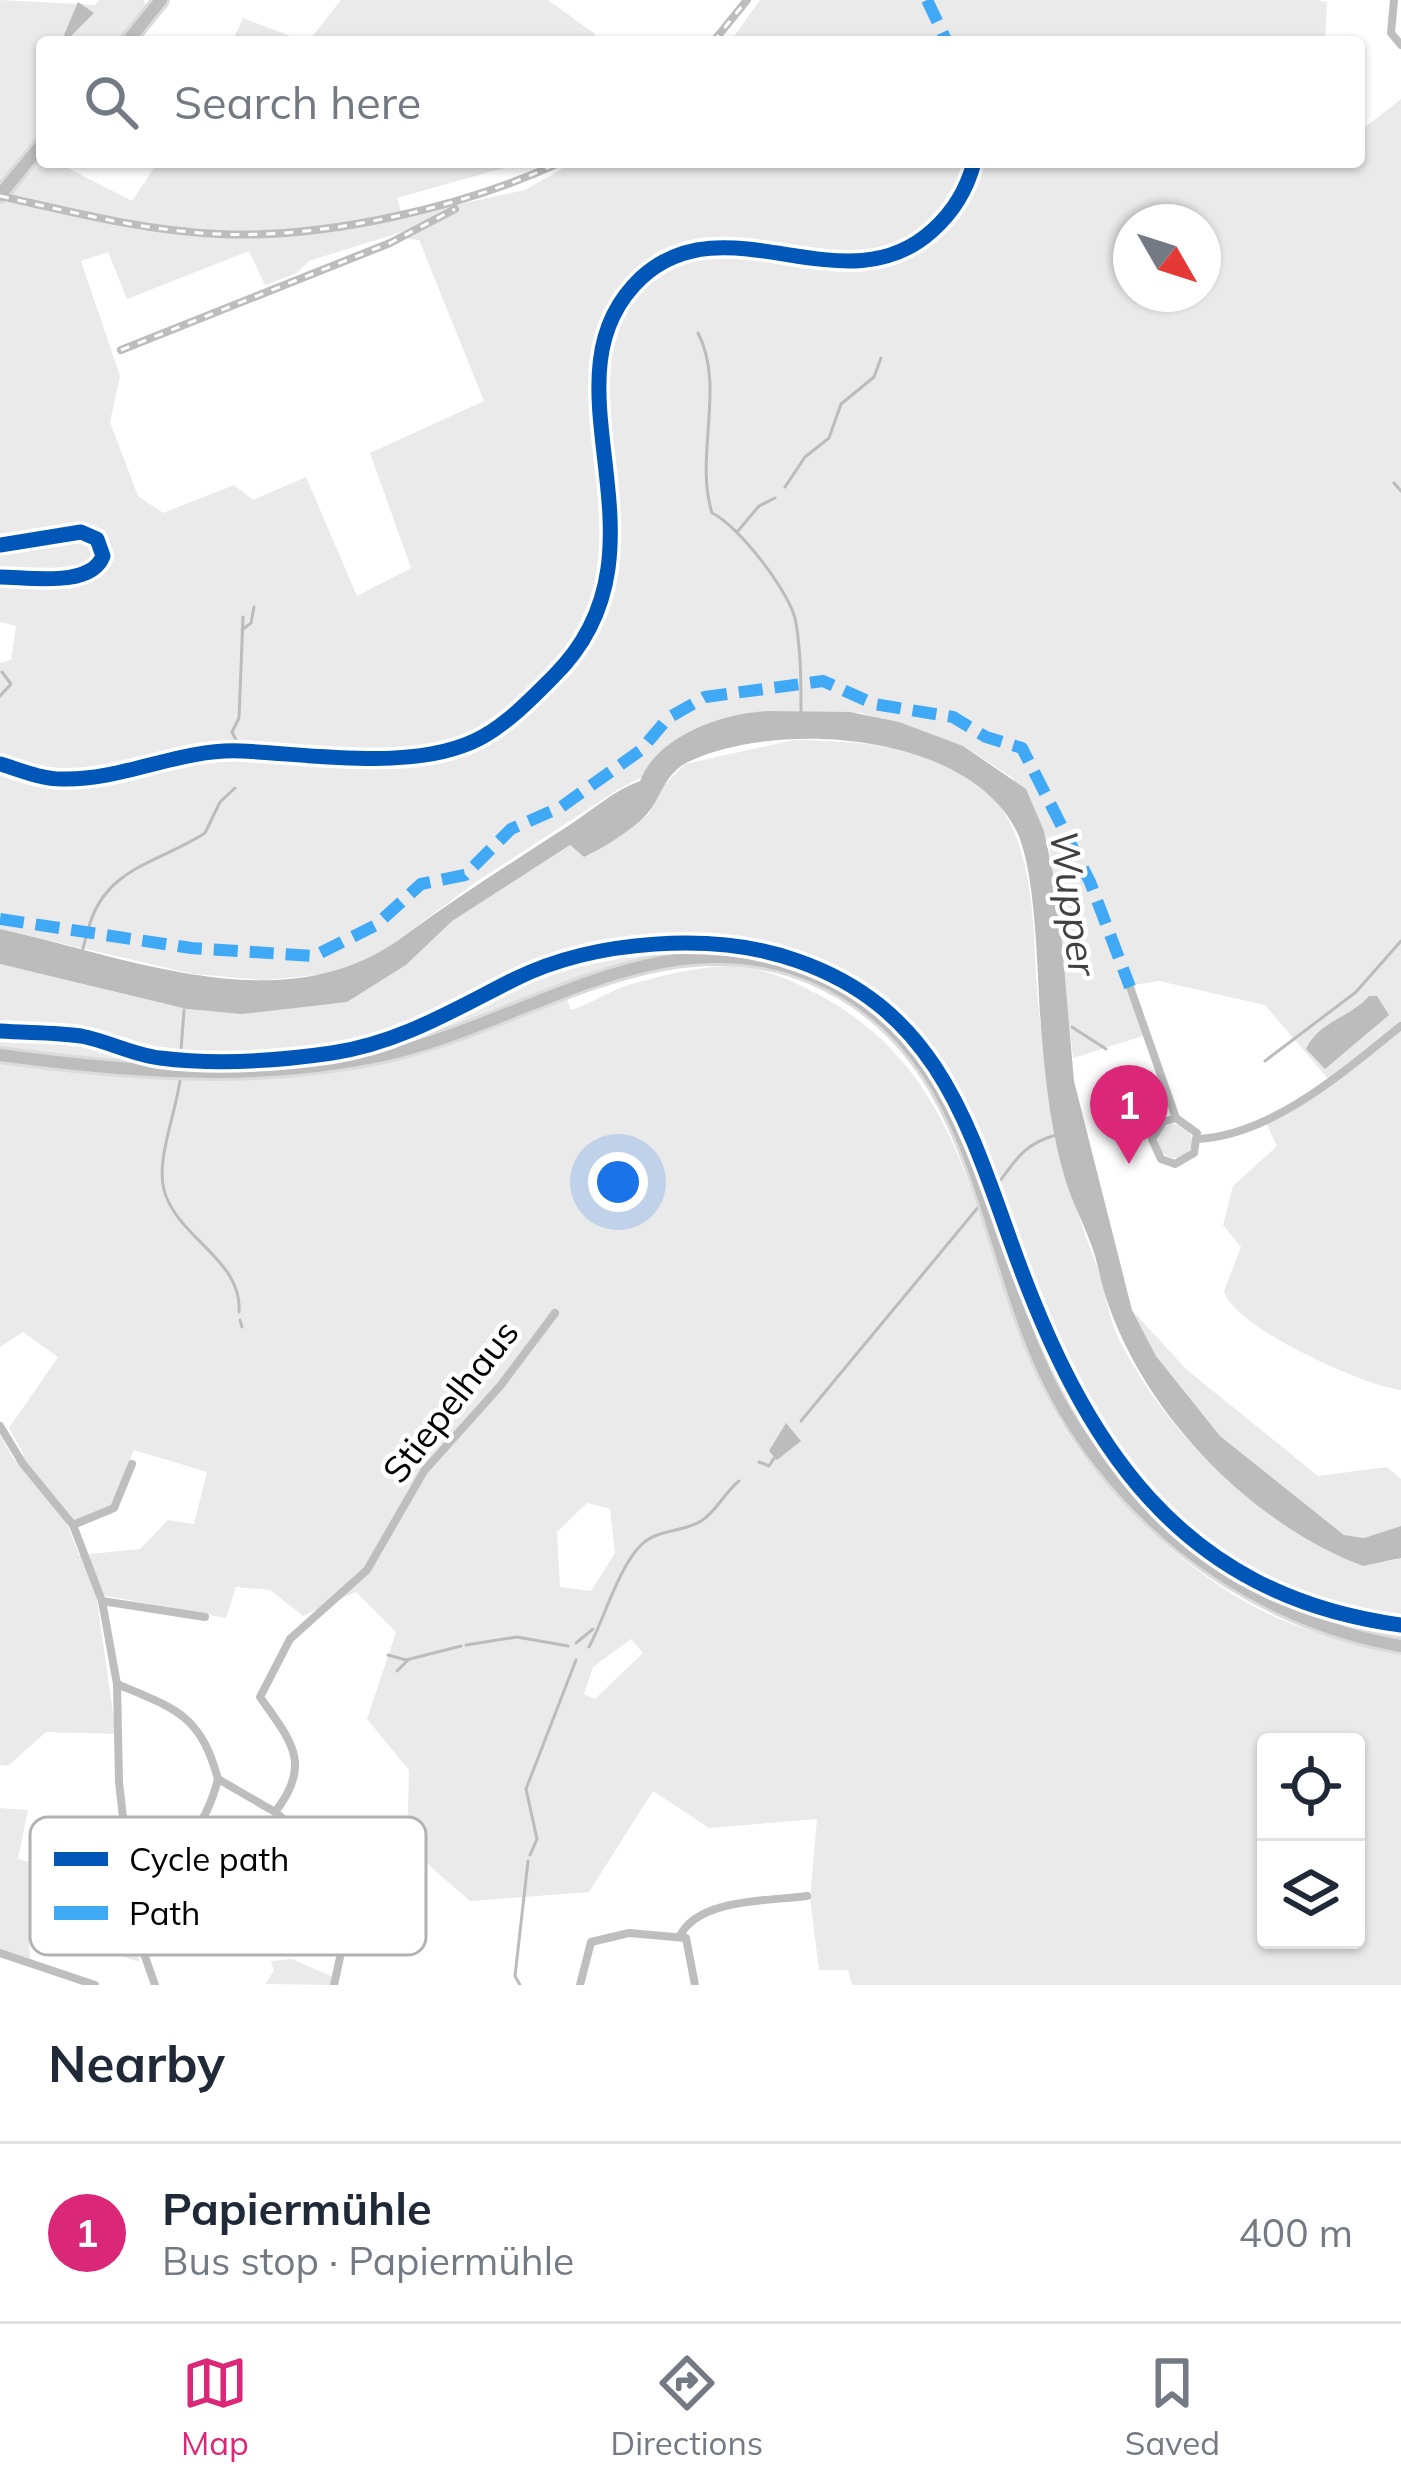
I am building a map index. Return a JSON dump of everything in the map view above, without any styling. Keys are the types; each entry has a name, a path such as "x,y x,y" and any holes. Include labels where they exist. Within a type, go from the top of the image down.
{"main road":[{"path":"131,36 156,3"},
{"path":"0,195 36,151"},
{"path":"0,545 84,531 98,539 104,556 96,569 83,575 0,577"},
{"path":"0,1055 192,1070 357,1060 452,1036 620,970 674,958 723,956 811,976 867,1008 922,1063 965,1137 1021,1312 1055,1394 1100,1462 1150,1518 1204,1564 1271,1604 1333,1629 1401,1646"}],"street":[{"path":"1394,0 1391,30 1401,45"},
{"path":"1130,987 1176,1118"},
{"path":"1198,1139 1228,1137 1264,1119 1330,1081 1401,1026"},
{"path":"1176,1118 1190,1124 1198,1139 1194,1154 1182,1162 1161,1159 1153,1146 1154,1132 1162,1122 1176,1118"},
{"name":"Stiepelhaus","path":"274,1812 293,1786 297,1766 285,1733 259,1694 290,1639 367,1570 424,1471 501,1385 555,1313"},
{"path":"0,1426 23,1464 73,1525 102,1601 117,1684 124,1817"},
{"path":"73,1525 114,1508 132,1464"},
{"path":"102,1601 205,1617"},
{"path":"117,1684 169,1706 206,1738 218,1779 206,1817"},
{"path":"218,1779 280,1817"},
{"path":"680,1936 685,1926 716,1910 807,1896"},
{"path":"580,1985 591,1942 629,1933 660,1939 680,1936"},
{"path":"680,1936 690,1948 695,1985"},
{"path":"0,1953 95,1985"},
{"path":"144,1955 155,1985"}],"shaded area":[{"path":"0,0 95,5 99,0 144,0 146,8 123,36 36,36 36,168 68,168 132,201 154,168 504,168 397,198 402,216 525,190 564,168 1365,168 1365,127 1401,99 1401,1390 1331,1366 1274,1337 1250,1321 1224,1291 1241,1247 1223,1225 1233,1186 1277,1146 1264,1119 1329,1080 1265,1005 1159,981 1127,986 1143,1036 1073,1058 1044,831 1013,778 963,746 862,713 769,711 619,789 476,882 385,950 337,973 265,980 193,974 0,929 0,663 11,660 16,626 0,622","holes":["405,231 408,239 419,240 484,401 370,453 411,568 357,596 306,477 253,500 234,485 163,513 138,496 110,422 120,376 81,261 108,252 127,299 249,251 265,285 297,273 309,261"]},
{"path":"341,0 548,0 595,34 594,36 313,36"},
{"path":"760,0 1327,2 1325,36 734,36"},
{"path":"78,2 94,13 71,36 64,35"},
{"path":"243,18 290,36 235,36"},
{"path":"769,711 850,712 899,722 963,746 1026,789 1044,831 1058,897 1074,1081 1132,1310 1156,1356 1220,1436 1344,1535 1364,1538 1401,1526 1401,1558 1363,1566 1305,1538 1264,1510 1190,1441 1132,1358 1111,1313 1057,1147 1024,852 1017,832 993,799 958,773 868,743 819,739 770,741 688,762 673,773 644,817 624,834 584,857 570,845 452,921 406,965 347,1002 242,1014 187,1009 0,964 0,929 206,976 258,980 309,976 358,962 640,781 661,751 677,739 732,716"},
{"path":"793,740 873,745 930,757 978,782 996,800 1010,822 1026,871 1042,1036 1058,1136 1117,1335 1148,1388 1186,1437 1254,1499 1336,1552 1367,1562 1401,1558 1401,1639 1338,1624 1279,1600 1224,1569 1131,1486 1092,1436 1032,1323 983,1155 954,1083 927,1042 894,1009 856,982 813,963 767,952 718,949 666,954 562,986 571,1010 665,975 727,966 752,968 821,996 878,1036 920,1085 952,1140 1041,1385 1094,1470 1169,1547 1227,1591 1301,1627 1401,1654 1401,1985 852,1985 848,1970 819,1970 810,1898 817,1819 709,1828 653,1791 589,1892 470,1901 426,1863 426,1817 408,1817 409,1770 367,1719 396,1632 356,1592 303,1616 270,1590 236,1587 226,1618 96,1594 116,1734 46,1732 8,1766 0,1765 0,1435 15,1461 24,1455 9,1428 58,1357 23,1332 0,1347 0,964 187,1009 239,1013 347,1002 406,965 451,921 570,845 584,857 592,854 649,814 656,794 685,764","holes":["134,1450 207,1472 194,1524 168,1520 140,1549 79,1555 67,1524 113,1504","587,1503 610,1509 615,1553 591,1591 560,1587 557,1532","631,1639 643,1653 595,1699 584,1694 593,1667"]},
{"path":"1369,996 1377,996 1389,1015 1325,1069 1306,1049 1327,1026"},
{"path":"1175,1124 1187,1129 1192,1141 1187,1153 1175,1158 1163,1153 1158,1141 1163,1129"},
{"path":"1132,1310 1186,1369 1318,1476 1387,1467 1401,1479 1401,1526 1364,1538 1344,1535 1220,1436 1156,1356"},
{"path":"786,1423 801,1441 777,1460 769,1451"},
{"path":"0,1808 28,1810 18,1859 30,1862 30,1959 0,1950"},
{"path":"292,1959 333,1977 331,1985 265,1984 274,1971 271,1961"}],"waterway":[{"path":"698,333 709,376 706,468 712,513 749,545 792,610 799,646 801,716"},
{"path":"785,487 805,457 829,438 841,404 874,377 881,358"},
{"path":"1394,483 1401,491"},
{"path":"737,532 759,506 775,498"},
{"path":"242,630 251,623 254,607"},
{"path":"237,742 232,732 239,718 243,617"},
{"path":"0,696 11,684 2,672"},
{"path":"88,930 107,892 135,869 205,833 220,802 235,788"},
{"path":"82,952 86,937"},
{"path":"1265,1061 1356,992 1401,941"},
{"path":"181,1050 184,1010"},
{"path":"1072,1027 1106,1049"},
{"path":"180,1080 164,1150 164,1190 182,1222 231,1278 239,1312"},
{"path":"990,1194 1025,1151 1056,1135"},
{"path":"801,1421 980,1205"},
{"path":"240,1320 242,1327"},
{"path":"759,1462 769,1466 774,1458"},
{"path":"589,1647 618,1581 641,1545 701,1521 739,1481"},
{"path":"576,1643 593,1629"},
{"path":"466,1645 517,1637 568,1646"},
{"path":"388,1655 406,1660 461,1646"},
{"path":"397,1671 408,1660"},
{"path":"530,1855 537,1839 526,1789 576,1660"},
{"path":"520,1985 515,1976 528,1861"}],"railway":[{"path":"718,36 747,0"},
{"path":"0,196 164,229 260,234 394,217 482,193 547,168"},
{"path":"121,350 390,243 455,209"}],"marked path":[{"path":"927,0 944,36"},
{"path":"0,919 191,948 314,956 376,925 421,884 465,875 511,829 561,807 641,750 668,718 705,697 823,681 874,704 953,717 986,737 1022,748 1090,882 1130,987"}],"cycle path":[{"path":"0,764 46,778 84,778 218,751 398,758 458,747 484,736 553,677 590,627 607,574 610,521 600,366 611,319 641,278 675,256 711,248 825,260 862,260 899,252 947,215 972,168"},
{"path":"0,545 81,532 97,539 103,556 96,566 73,577 0,577"},
{"path":"0,1031 81,1036 181,1060 290,1058 381,1041 546,966 617,948 693,943 798,961 845,982 883,1008 940,1075 979,1155 1040,1317 1071,1384 1107,1444 1149,1498 1198,1544 1256,1581 1323,1608 1401,1625"}],"place":[{"name":"Papiermühle","path":"1129,1164"}],"water label":[{"name":"Wupper","path":"1074,903"}]}
